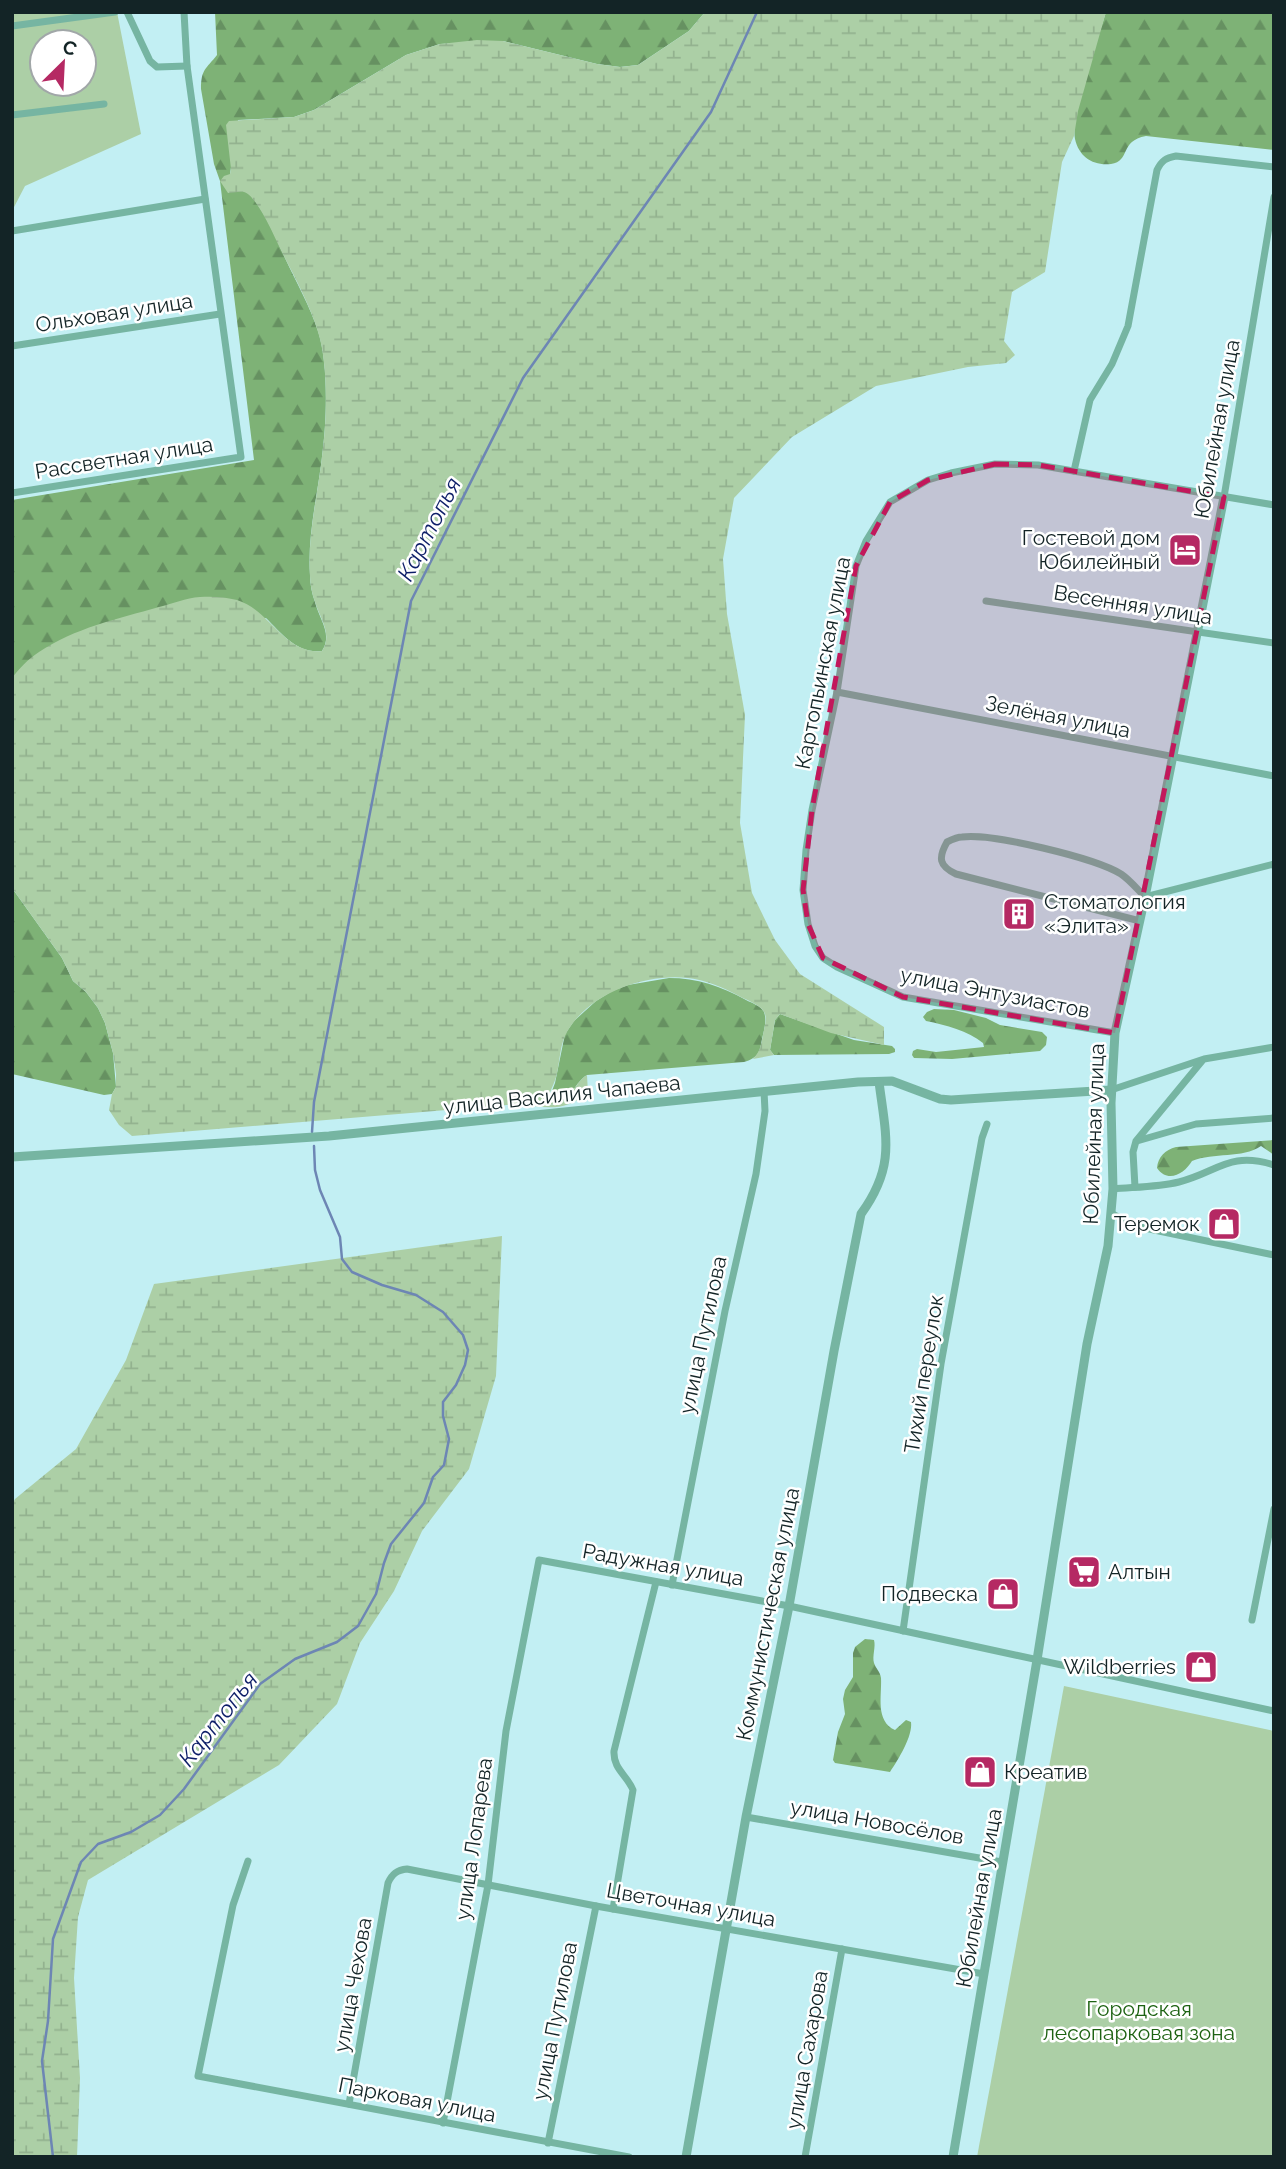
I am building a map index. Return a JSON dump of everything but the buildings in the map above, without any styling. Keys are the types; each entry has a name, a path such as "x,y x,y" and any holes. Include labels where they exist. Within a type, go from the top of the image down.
{"street":[{"path":"12,26 115,12"},
{"path":"127,12 150,61 157,67 187,66"},
{"path":"184,12 187,66 220,314"},
{"path":"12,115 104,104"},
{"path":"1074,471 1090,400 1112,364 1128,326 1160,163 1166,158 1176,156 1274,167"},
{"name":"Юбилейная улица","path":"953,2157 1087,1344 1108,1246 1113,1189 1111,1090 1115,1033 1145,897 1224,497 1274,197"},
{"path":"12,232 205,199"},
{"name":"Ольховая улица","path":"12,346 220,314"},
{"name":"Рассветная улица","path":"12,493 241,457 220,314"},
{"name":"Картопьинская улица","path":"803,890 811,810 837,692 856,566 866,541 890,502 928,480 973,467 1018,464 1274,505"},
{"name":"Весенняя улица","path":"986,601 1274,643"},
{"name":"Зелёная улица","path":"837,692 1274,776"},
{"path":"1140,921 956,874 947,870 940,854 947,842 962,837 983,837 1064,853 1121,874 1145,897 1274,864"},
{"name":"улица Энтузиастов","path":"803,890 808,924 815,946 823,958 902,998 1115,1033"},
{"path":"1111,1090 1204,1059 1274,1047"},
{"path":"1135,1187 1133,1152 1136,1141 1204,1059"},
{"name":"улица Василия Чапаева","path":"12,1157 329,1136 764,1091 892,1081 940,1100 1111,1090"},
{"name":"Коммунистическая улица","path":"686,2157 746,1817 789,1606 861,1214 883,1177 887,1156 879,1082"},
{"name":"улица Путилова","path":"672,1585 725,1311 756,1174 765,1111 764,1091"},
{"path":"1136,1141 1196,1124 1274,1118"},
{"name":"Тихий переулок","path":"903,1631 941,1364 982,1138 988,1124"},
{"path":"1113,1189 1184,1180 1222,1164 1240,1160 1274,1165"},
{"path":"1111,1213 1135,1226 1274,1255"},
{"path":"1252,1620 1274,1509"},
{"name":"Радужная улица","path":"539,1560 789,1606 1274,1711"},
{"name":"улица Лопарева","path":"443,2123 488,1885 506,1731 539,1560"},
{"path":"613,1909 634,1790 617,1768 613,1759 614,1751 656,1582"},
{"name":"улица Новосёлов","path":"746,1817 1002,1862"},
{"name":"Парковая улица","path":"248,1861 233,1905 198,2076 629,2157"},
{"name":"Цветочная улица","path":"395,1873 407,1869 596,1906 984,1974"},
{"name":"улица Чехова","path":"349,2104 388,1883 395,1873"},
{"name":"улица Путилова","path":"548,2143 596,1906"},
{"name":"улица Сахарова","path":"805,2157 842,1949"}],"highlighted area":[{"path":"995,464 1038,465 1224,497 1115,1033 903,997 823,958 808,924 803,890 812,810 856,566 890,502 928,480"}],"green space":[{"path":"12,12 117,12 141,134 25,186 12,211"},
{"path":"215,12 705,12 689,31 638,65 620,67 597,64 503,41 440,44 406,55 314,110 294,117 238,120 230,174 252,197 266,218 311,312 321,344 326,389 325,420 312,527 310,578 311,589 326,633 325,645 322,651 298,646 266,618 12,678 12,500 254,460 220,181 214,164 201,89 203,73 217,55"},
{"path":"705,12 1106,12 1078,111 1074,136 1062,162 1045,272 1012,292 1004,341 1015,355 1006,363 968,367 876,386 792,437 734,498 723,559 727,614 745,715 740,823 752,893 775,940 800,974 884,1027 884,1045 831,1033 780,1014 775,1020 770,1050 774,1055 753,1059 760,1048 766,1019 761,1008 727,990 701,981 672,977 654,979 620,988 604,996 577,1018 563,1042 547,1104 561,1103 587,1075 588,1093 563,1106 519,1104 132,1136 119,1125 109,1110 116,1087 116,1074 105,1023 98,1008 73,981 62,958 12,888 12,678 35,655 82,630 200,597 228,598 249,605 298,646 322,651 325,645 326,633 310,579 312,528 325,421 326,390 321,345 305,299 258,206 244,192 228,193 220,181 230,174 231,169 226,125 229,121 294,117 314,110 406,55 440,44 477,40 503,41 597,64 620,67 638,65 689,31"},
{"path":"1106,12 1274,12 1274,150 1146,136 1132,142 1121,159 1111,164 1093,162 1083,155 1075,139 1077,113"},
{"path":"12,888 62,958 73,981 98,1008 113,1053 116,1087 112,1094 104,1095 12,1074"},
{"path":"669,978 709,984 761,1008 765,1015 765,1026 758,1054 744,1062 587,1075 566,1099 547,1104 555,1083 565,1034 574,1021 612,991 628,985"},
{"path":"934,1009 954,1010 986,1018 1000,1025 1042,1032 1047,1037 1046,1045 1040,1051 952,1059 914,1058 913,1051 917,1049 936,1052 984,1047 983,1043 964,1032 926,1021 923,1017"},
{"path":"780,1014 854,1040 892,1046 895,1052 774,1055 770,1050 775,1020"},
{"path":"1274,1140 1274,1155 1261,1146 1245,1153 1192,1161 1176,1175 1166,1175 1157,1168 1163,1154 1176,1147"},
{"path":"502,1236 496,1376 469,1469 422,1531 394,1591 360,1643 337,1704 279,1765 88,1880 78,1917 74,1978 80,2078 77,2157 12,2157 12,1505 15,1499 76,1449 126,1360 154,1284"},
{"path":"865,1639 874,1640 874,1660 881,1678 881,1707 885,1721 895,1730 906,1720 911,1722 907,1741 890,1772 835,1763 833,1760 838,1732 845,1714 845,1690 853,1677 853,1653 855,1647"},
{"name":"Городская лесопарковая зона","path":"1064,1686 1274,1731 1274,2157 977,2157"}],"waterway":[{"name":"Картопья","path":"312,1132 314,1102 411,601 523,378 711,112 757,12"},
{"name":"Картопья","path":"53,2157 42,2061 48,2021 53,1939 81,1862 98,1844 131,1832 160,1815 184,1789 260,1684 295,1659 337,1642 358,1626 376,1594 391,1544 424,1503 433,1477 444,1465 449,1439 443,1416 443,1402 456,1385 465,1365 468,1350 463,1335 443,1312 416,1295 352,1272 342,1259 340,1237 320,1190 315,1170 314,1146"}],"place":[{"name":"Гостевой дом Юбилейный","path":"1185,550"},
{"name":"Стоматология «Элита»","path":"1019,914"},
{"name":"Теремок","path":"1224,1224"},
{"name":"Алтын","path":"1084,1572"},
{"name":"Подвеска","path":"1003,1594"},
{"name":"Wildberries","path":"1201,1667"},
{"name":"Креатив","path":"980,1772"}]}
